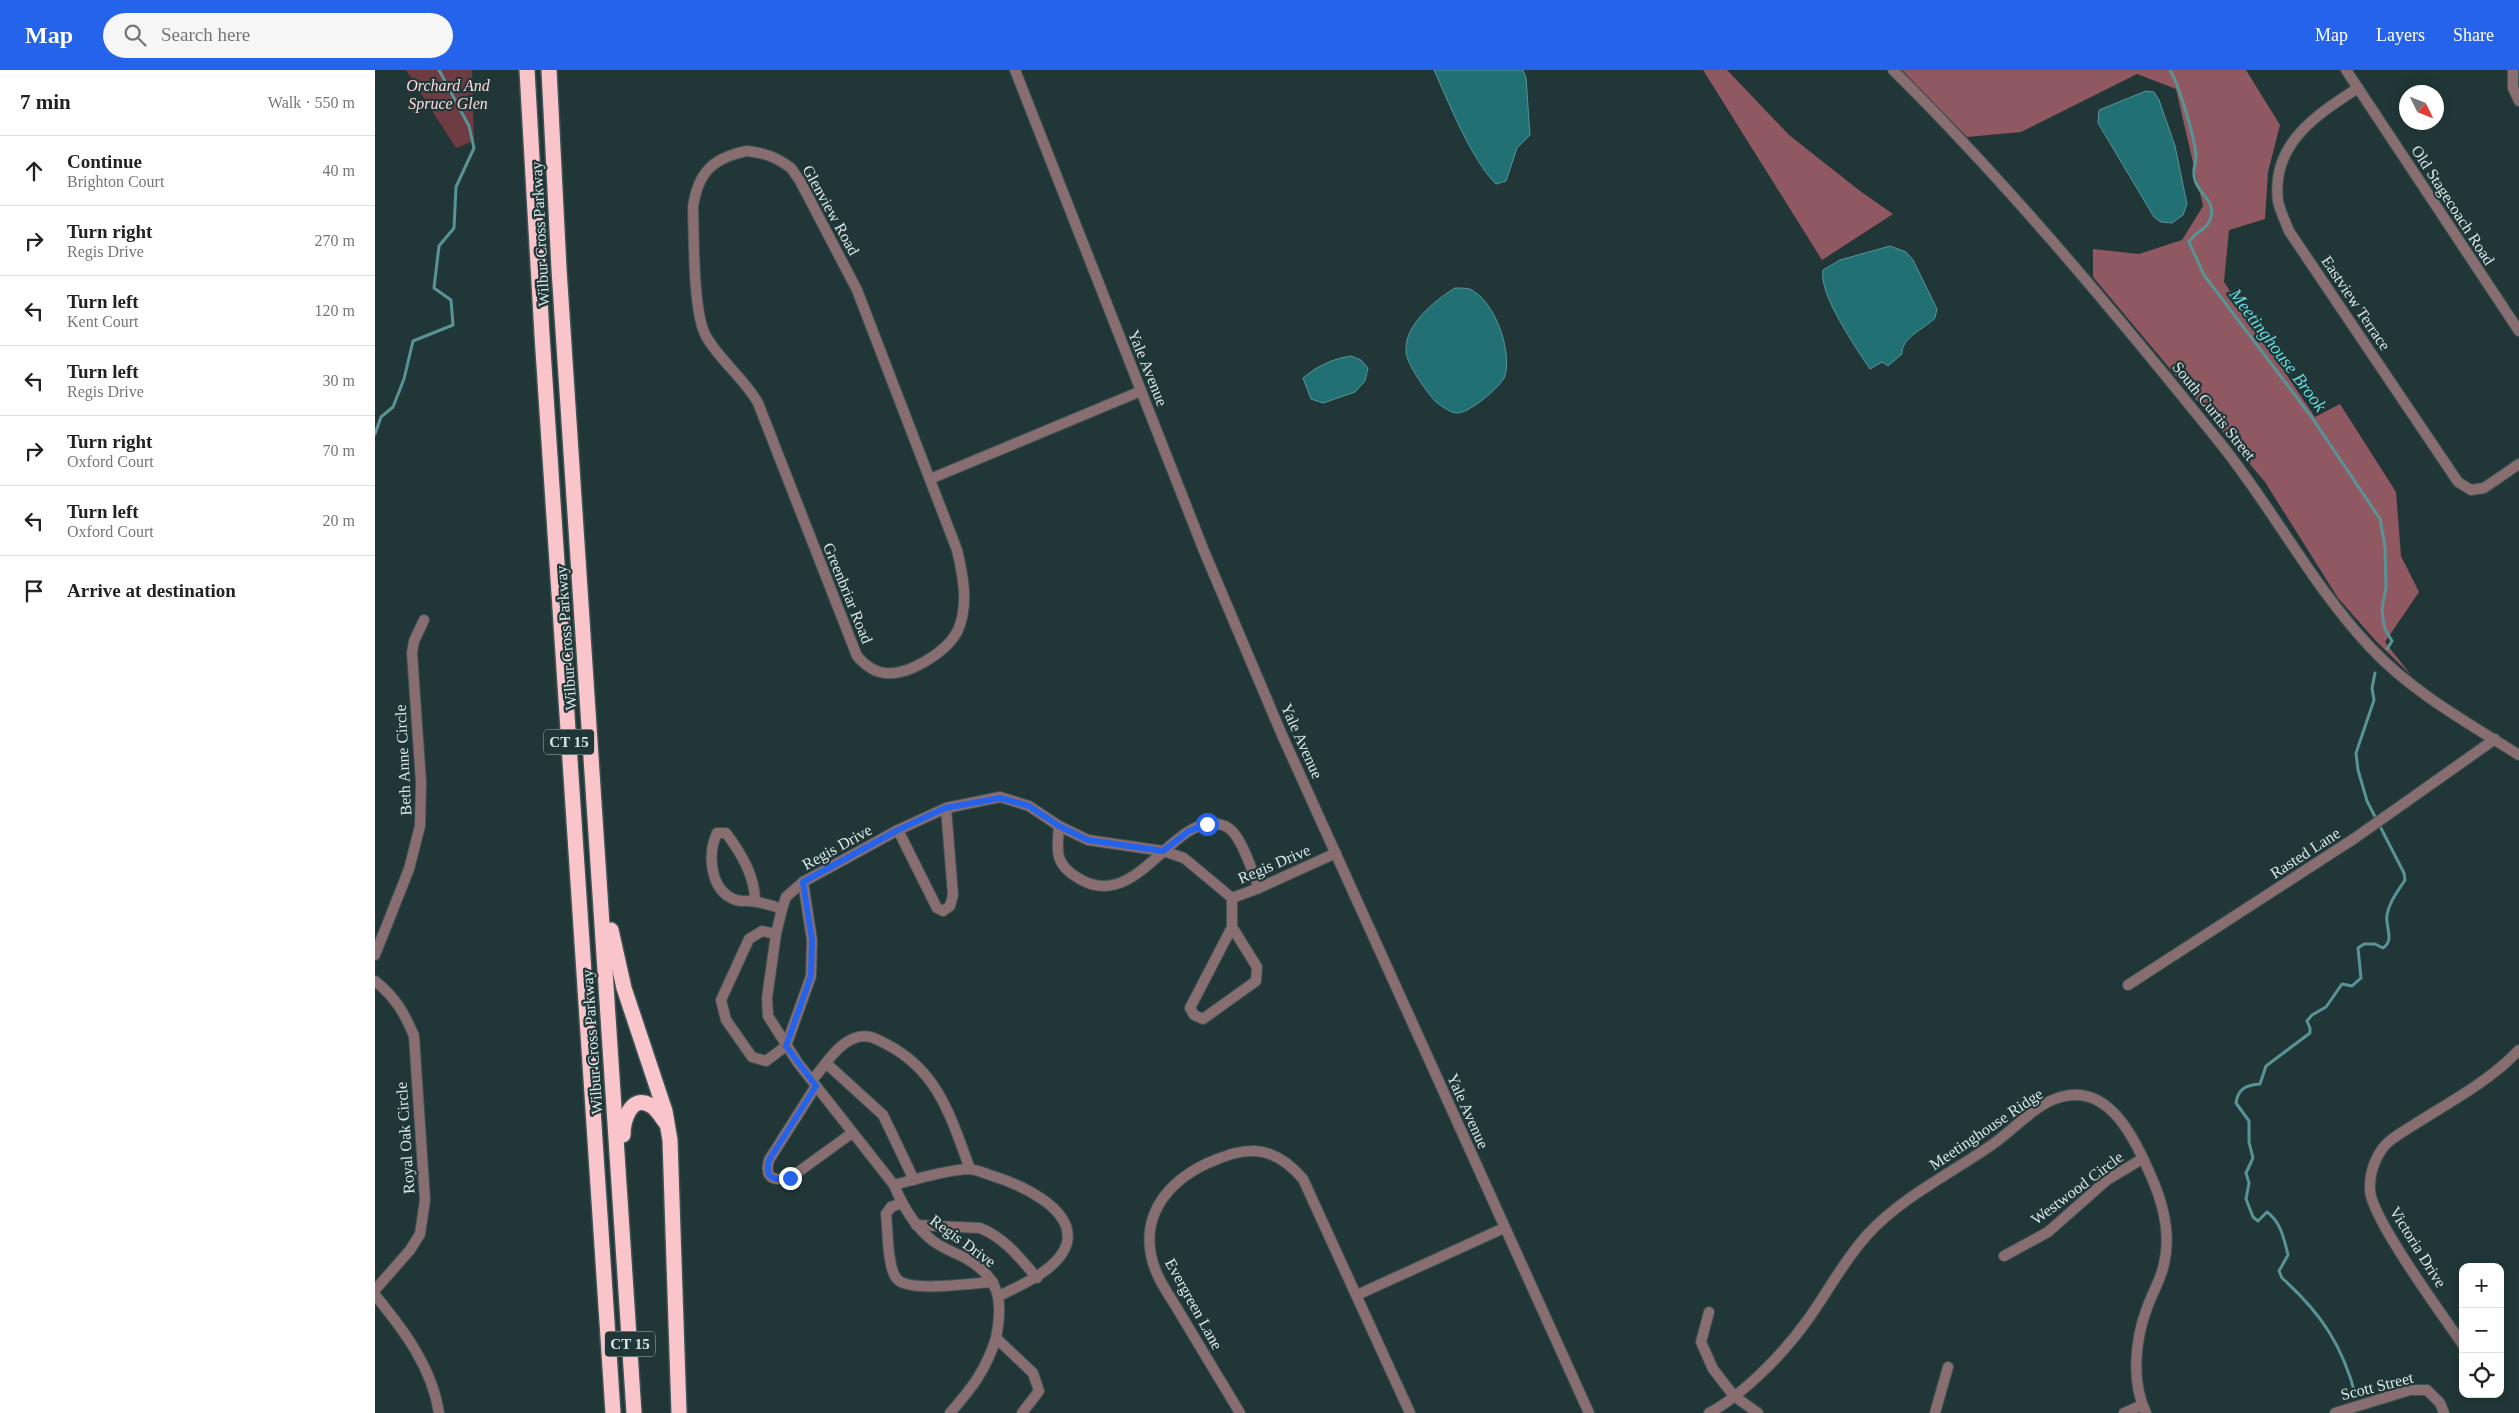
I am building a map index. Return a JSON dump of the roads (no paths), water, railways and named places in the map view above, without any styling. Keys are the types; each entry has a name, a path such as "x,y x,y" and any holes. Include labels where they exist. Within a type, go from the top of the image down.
{"highway":[{"name":"Wilbur Cross Parkway","path":"527,70 541,326 613,1413"},
{"name":"Wilbur Cross Parkway","path":"549,70 559,279 634,1413"},
{"path":"598,858 607,889 612,935 619,970 665,1111 667,1124 671,1155 679,1413"},
{"path":"618,1171 624,1149 624,1119 631,1108 638,1104 647,1103 655,1109 667,1124"}],"street":[{"name":"Yale Avenue","path":"1015,70 1215,577 1336,853 1589,1413"},
{"name":"South Curtis Street","path":"1893,70 1963,142 2115,312 2248,478 2336,608 2369,647 2402,676 2519,755"},
{"name":"Old Stagecoach Road","path":"2346,70 2517,325"},
{"path":"2513,70 2513,88 2519,101"},
{"name":"Eastview Terrace","path":"2358,88 2323,111 2301,130 2285,153 2277,180 2279,204 2289,230 2459,482 2471,490 2484,488 2519,464"},
{"name":"Glenview Road","path":"758,403 743,380 713,346 702,327 693,208 695,189 704,173 717,162 731,154 747,151 764,153 779,159 791,168 800,181 857,290 930,479"},
{"path":"930,479 1141,390"},
{"name":"Greenbriar Road","path":"758,403 851,644 864,664 885,674 910,668 941,652 951,642 958,629 963,612 963,580 957,550 930,479"},
{"name":"Beth Anne Circle","path":"375,955 409,870 421,826 421,782 412,653 414,641 424,620"},
{"name":"Rasted Lane","path":"2129,985 2383,819 2495,739"},
{"name":"Regis Drive","path":"951,1413 974,1385 988,1363 1000,1319 999,1296 993,1282 980,1268 934,1241 916,1225 901,1203 894,1185 786,1046 768,1016 767,998 776,934 786,897 803,882 898,830 945,808 1000,798 1029,806 1059,826 1088,840 1163,851 1184,858 1232,898 1259,888 1336,853"},
{"path":"898,830 937,908 943,911 950,906 953,895 945,808"},
{"path":"1059,826 1057,855 1067,872 1088,884 1113,886 1144,871 1163,851 1189,831 1207,824 1224,826 1235,832 1259,888"},
{"path":"755,902 753,878 726,833 717,833 712,845 711,868 724,893 737,900 755,902 782,909"},
{"path":"776,934 762,931 749,939 721,1000 726,1020 752,1057 767,1061 786,1046 811,976 812,940 803,882"},
{"path":"1232,898 1232,927 1190,1008 1194,1015 1203,1018 1256,981 1257,967 1232,927"},
{"name":"Royal Oak Circle","path":"375,981 393,995 405,1014 413,1036 425,1200 420,1234 410,1250 375,1290"},
{"path":"853,1133 790,1178 778,1180 770,1176 767,1169 769,1160 814,1083 837,1050 853,1038 864,1035 875,1038 901,1052 928,1076 943,1098 970,1169"},
{"name":"Victoria Drive","path":"2459,1339 2381,1221 2370,1191 2373,1166 2389,1141 2496,1071 2519,1050"},
{"path":"827,1064 883,1115 914,1180"},
{"name":"Meetinghouse Ridge","path":"1709,1413 1734,1396 1788,1344 1807,1322 1848,1258 1869,1233 1912,1197 1994,1143 2047,1102 2076,1095 2100,1101 2112,1109 2122,1120 2142,1158 2166,1215 2165,1264 2145,1313 2137,1342 2137,1371 2144,1409"},
{"name":"Evergreen Lane","path":"1240,1413 1154,1268 1150,1254 1152,1223 1157,1207 1166,1192 1178,1180 1195,1169 1229,1155 1257,1151 1282,1160 1294,1169 1309,1190 1410,1413"},
{"name":"Westwood Circle","path":"2004,1256 2047,1232 2107,1180 2142,1158"},
{"path":"894,1185 970,1169 1014,1182 1034,1193 1051,1207 1062,1220 1067,1244 1059,1257 1037,1278 999,1296"},
{"path":"901,1203 891,1208 886,1214 891,1264 897,1279 906,1285 923,1286 993,1282"},
{"path":"916,1225 980,1228 990,1232 1003,1240 1037,1278"},
{"path":"1357,1295 1504,1228"},
{"path":"375,1295 407,1333 424,1367 439,1413"},
{"path":"1709,1312 1701,1342 1713,1369 1734,1396 1758,1413"},
{"path":"996,1338 1033,1373 1039,1391 1022,1413"},
{"path":"1935,1413 1948,1367"},
{"name":"Scott Street","path":"2335,1413 2410,1390 2427,1390 2440,1403 2444,1413"},
{"path":"2124,1413 2144,1409"}],"water":[{"path":"1434,70 1523,70 1526,78 1530,135 1517,148 1506,181 1496,184 1478,161 1461,130"},
{"path":"2146,91 2154,92 2159,100 2175,146 2187,204 2183,215 2172,223 2161,222 2154,217 2098,123 2099,110"},
{"path":"1890,246 1906,252 1913,260 1937,309 1935,318 1905,343 1902,354 1888,366 1882,362 1870,369 1832,306 1823,280 1823,270 1840,260"},
{"path":"1455,288 1470,289 1487,304 1494,315 1504,340 1507,365 1505,376 1491,393 1469,409 1458,413 1449,411 1435,401 1414,371 1406,352 1410,332 1415,323 1438,300"},
{"path":"1351,356 1361,360 1368,368 1365,381 1355,392 1323,403 1311,399 1303,378 1325,364"}],"waterway":[{"path":"375,434 381,417 393,407 404,379 413,341 453,325 451,300 434,288 439,246 454,228 456,187 474,148 469,126 439,70"},
{"name":"Meetinghouse Brook","path":"2170,70 2182,100 2193,139 2196,158 2194,177 2200,190 2209,201 2212,211 2207,225 2189,242 2204,275 2313,419 2380,519 2385,547 2386,587 2382,609 2385,629 2392,641 2387,649"},
{"name":"Meetinghouse Brook","path":"2356,1397 2344,1362 2329,1332 2308,1304 2282,1278 2279,1271 2288,1255 2279,1226 2267,1212 2258,1221 2253,1217 2246,1199 2249,1183 2246,1173 2253,1158 2249,1142 2249,1121 2236,1103 2239,1094 2244,1088 2260,1084 2266,1066 2310,1033 2307,1021 2312,1015 2326,1007 2342,984 2352,986 2361,978 2358,948 2364,944 2375,944 2383,948 2387,945 2389,937 2388,910 2405,880 2404,873 2367,801 2358,770 2356,753 2374,700 2372,688 2375,673"}],"park label":[{"name":"Orchard And Spruce Glen","path":"448,94"}]}
